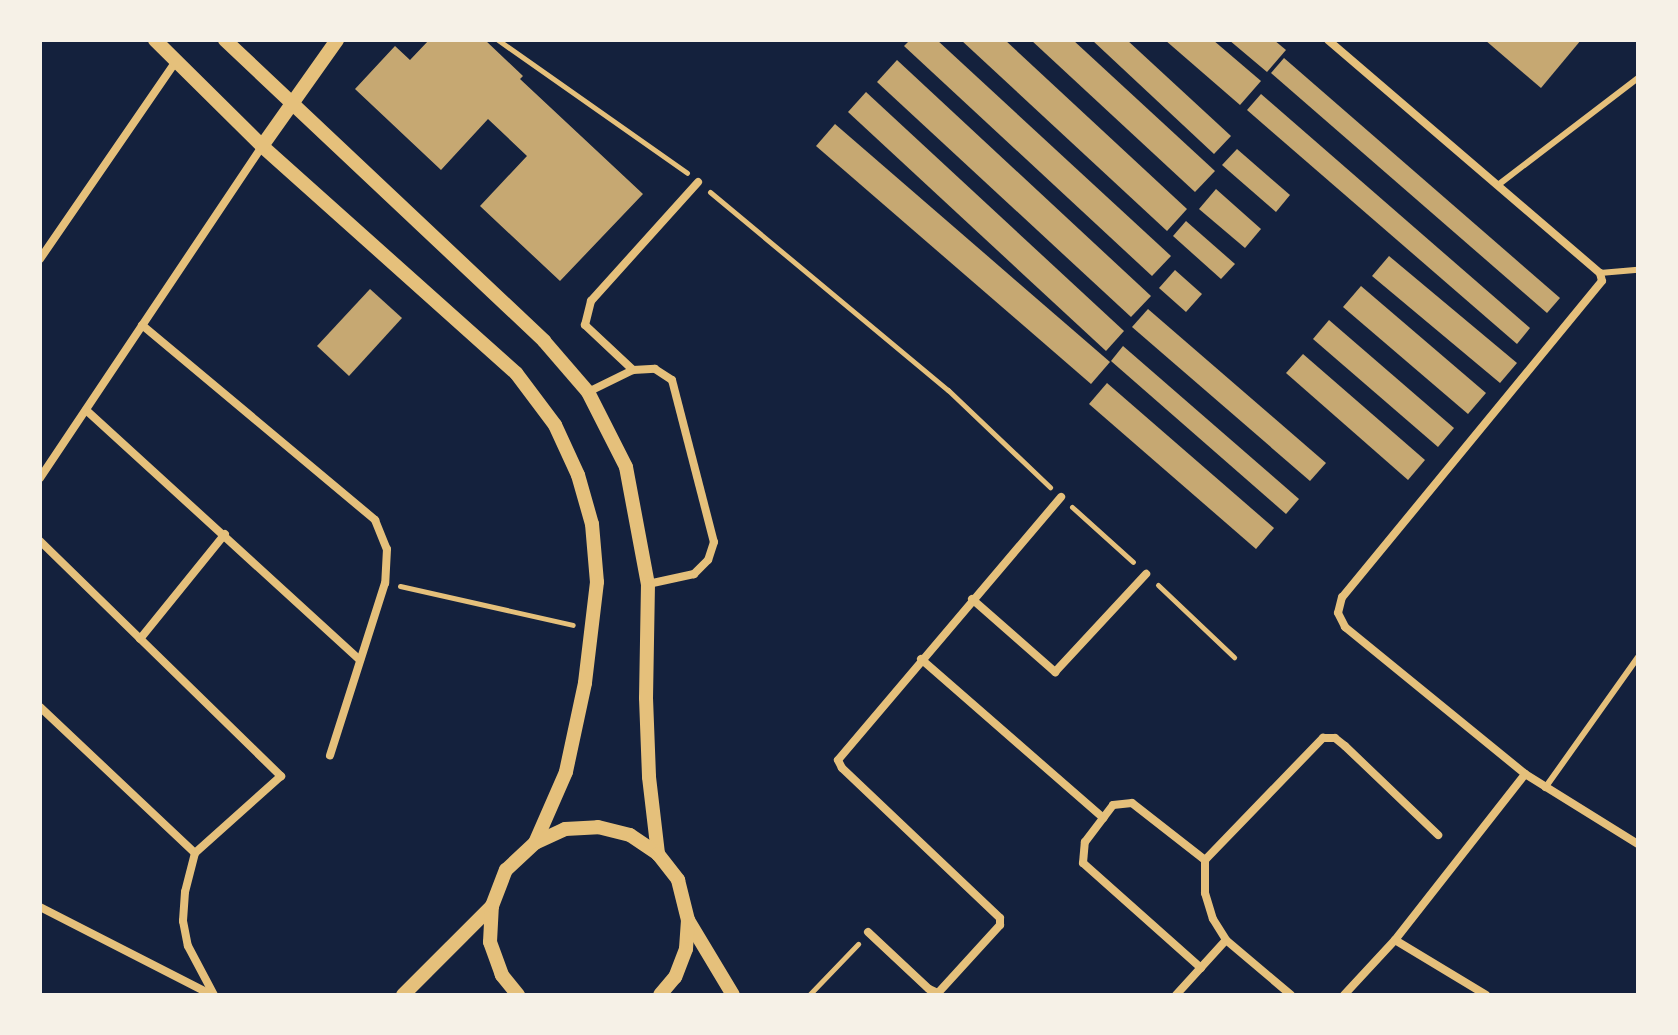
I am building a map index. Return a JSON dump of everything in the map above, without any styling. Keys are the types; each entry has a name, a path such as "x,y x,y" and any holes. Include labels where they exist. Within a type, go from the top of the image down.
{"street":[{"path":"155,40 262,146 516,373 555,425 578,475 592,524 597,582 594,630 566,772 535,843"},
{"path":"225,40 544,341 588,392 626,467 648,584 646,698 649,777 658,854"},
{"path":"40,478 262,146 337,40"},
{"path":"1328,40 1600,273 1598,289 1342,597 1338,613 1345,627 1525,774 1638,844"},
{"path":"40,259 176,61"},
{"path":"633,370 585,325 591,301 698,182"},
{"path":"142,325 375,520 387,549 385,583 330,755"},
{"path":"588,392 633,370 655,369 672,380 714,542 708,560 694,574 648,584"},
{"path":"86,410 360,660"},
{"path":"868,932 929,989 938,993 1000,925 1000,918 842,768 838,760 842,751 1061,497"},
{"path":"140,639 225,534"},
{"path":"40,541 281,776 195,853 185,892 183,921 188,946 213,995"},
{"path":"972,599 1051,671 1060,671 1146,574"},
{"path":"921,659 1103,818"},
{"path":"40,707 195,853"},
{"path":"1291,995 1226,940 1213,919 1205,893 1205,860 1323,738 1335,738 1345,746 1438,835"},
{"path":"1344,995 1395,940 1525,774"},
{"path":"1201,968 1083,863 1085,842 1113,805 1132,803 1205,860"},
{"path":"518,995 502,975 490,942 492,906 506,870 535,843 565,829 598,827 630,835 658,854 678,880 688,920 733,995"},
{"path":"403,995 492,906"},
{"path":"40,907 213,995"},
{"path":"660,995 675,977 686,949 688,920"},
{"path":"1176,995 1226,940"},
{"path":"1395,940 1486,995"}],"lane":[{"path":"1498,185 1638,78"},
{"path":"1600,273 1638,270"},
{"path":"1545,788 1638,657"}],"path":[{"path":"498,40 698,182 948,390 1234,657"},
{"path":"385,583 594,630"},
{"path":"809,995 868,932"}],"building":[{"path":"429,40 485,40 523,76 520,79 643,194 560,281 480,206 527,156 488,119 441,170 355,89 395,46 410,60"},
{"path":"910,40 937,40 1171,256 1152,276 904,46"},
{"path":"961,40 1005,40 1187,209 1167,231"},
{"path":"1031,40 1073,40 1215,171 1195,192"},
{"path":"1092,40 1127,40 1231,136 1214,154"},
{"path":"1165,40 1213,40 1261,81 1240,105"},
{"path":"1229,40 1274,40 1286,50 1267,72"},
{"path":"1485,40 1581,40 1541,88"},
{"path":"1284,58 1560,298 1547,313 1271,73"},
{"path":"897,60 1151,296 1131,317 877,82"},
{"path":"866,92 1124,331 1106,351 848,112"},
{"path":"1261,94 1530,328 1517,344 1247,110"},
{"path":"835,124 1110,362 1091,384 816,146"},
{"path":"1237,149 1290,195 1276,212 1222,165"},
{"path":"1216,189 1261,229 1245,248 1199,209"},
{"path":"1186,221 1235,264 1221,279 1173,236"},
{"path":"1389,256 1517,363 1500,383 1372,276"},
{"path":"1175,270 1202,294 1186,312 1159,288"},
{"path":"1361,286 1486,393 1468,414 1343,307"},
{"path":"370,289 402,318 349,376 317,346"},
{"path":"1148,309 1326,463 1310,481 1132,327"},
{"path":"1329,320 1454,428 1438,447 1313,339"},
{"path":"1123,346 1299,499 1286,514 1111,361"},
{"path":"1303,354 1425,460 1408,480 1286,373"},
{"path":"1107,383 1274,528 1256,549 1089,404"}]}
